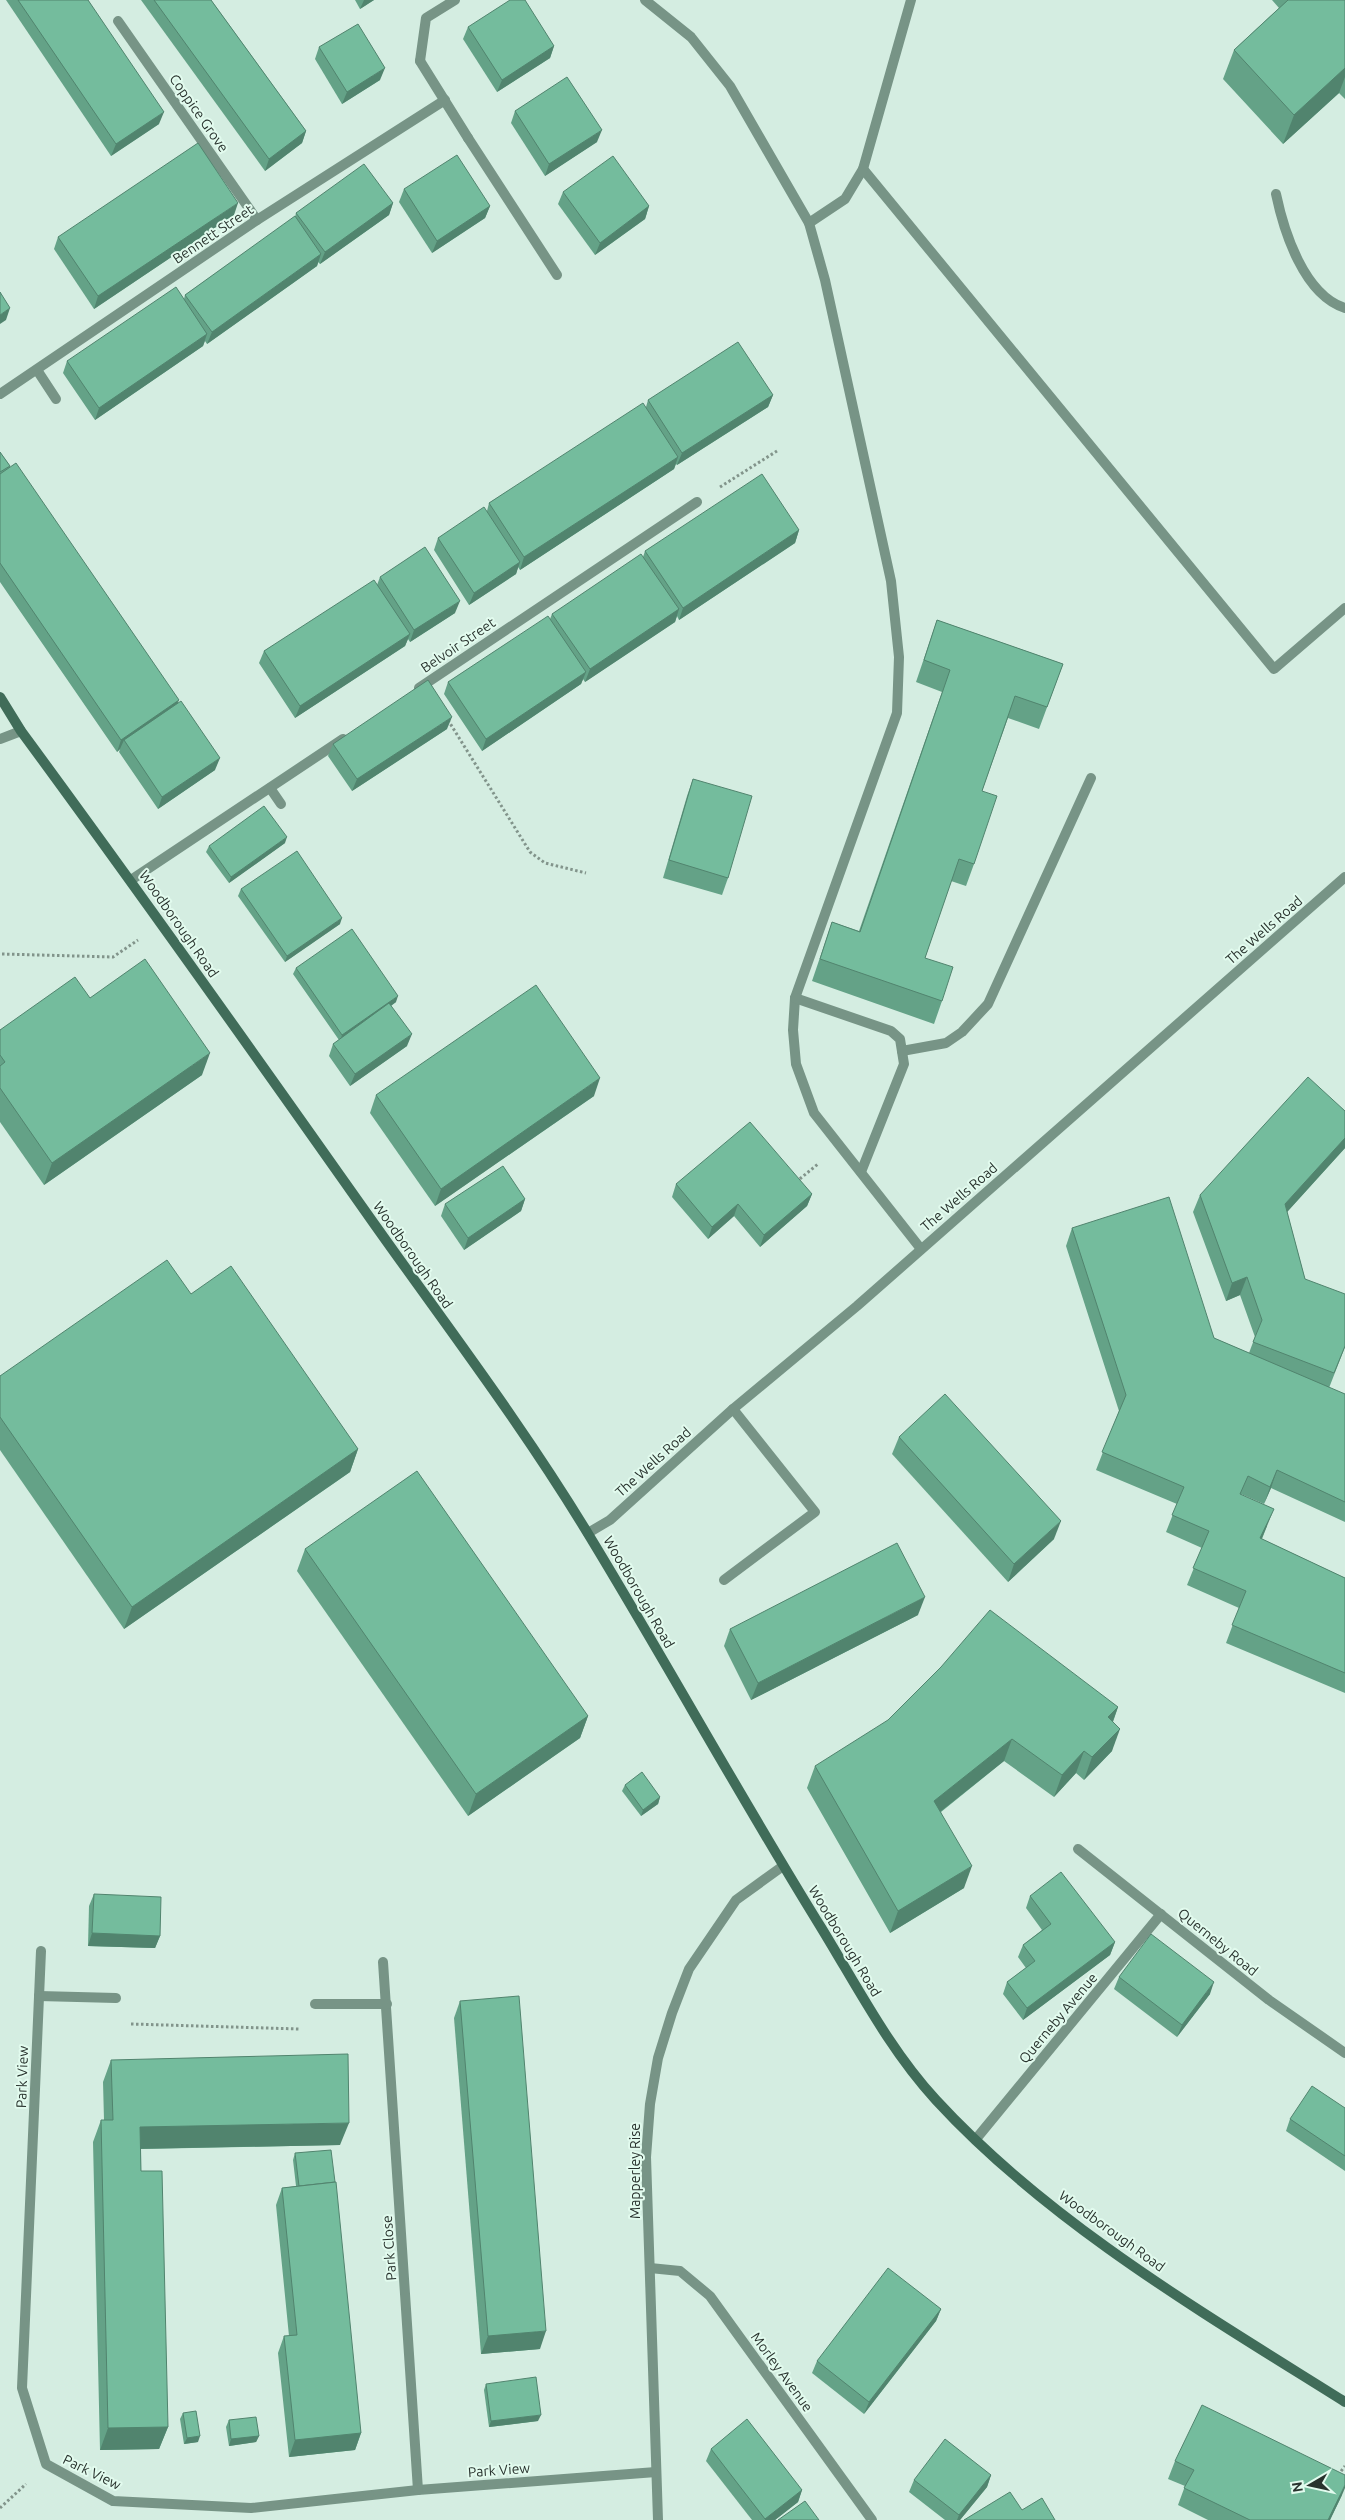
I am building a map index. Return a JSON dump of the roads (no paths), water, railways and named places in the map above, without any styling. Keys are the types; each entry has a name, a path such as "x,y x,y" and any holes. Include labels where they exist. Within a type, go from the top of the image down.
{"main road":[{"name":"Woodborough Road","path":"0,697 21,731 131,880 505,1408 588,1533 783,1866 903,2061 938,2102 1027,2184 1142,2272 1345,2402"}],"street":[{"path":"455,0 426,18 420,61 557,274"},
{"path":"645,0 691,37 730,86 809,223 825,280 891,581 899,657 897,713 795,998 792,1030 796,1064 814,1113 921,1249"},
{"path":"809,223 845,199 863,169 911,0"},
{"name":"Coppice Grove","path":"118,21 257,220"},
{"name":"Bennett Street","path":"0,394 257,220 445,100"},
{"path":"863,169 1274,669 1345,608"},
{"path":"1276,194 1283,224 1297,256 1319,293 1345,308"},
{"path":"37,370 56,399"},
{"name":"Belvoir Street","path":"409,695 697,502"},
{"path":"0,739 21,731"},
{"path":"131,880 351,733"},
{"path":"902,1051 946,1043 962,1032 988,1004 1091,778"},
{"path":"270,788 281,804"},
{"name":"The Wells Road","path":"588,1533 610,1520 733,1409 921,1249 1345,877"},
{"path":"795,998 891,1031 900,1038 904,1064 861,1172"},
{"path":"724,1580 815,1512 733,1409"},
{"name":"Querneby Road","path":"1078,1849 1269,2000 1345,2053"},
{"name":"Mapperley Rise","path":"658,2520 646,2157 650,2104 658,2058 672,2012 689,1968 736,1900 783,1866"},
{"name":"Querneby Avenue","path":"976,2139 1161,1914"},
{"name":"Park View","path":"41,1951 22,2388 46,2464 113,2500 251,2508 418,2490 656,2472"},
{"name":"Park Close","path":"383,1962 418,2490"},
{"path":"39,1996 116,1998"},
{"path":"315,2004 387,2004"},
{"name":"Morley Avenue","path":"650,2268 680,2272 710,2296 872,2520"}]}
